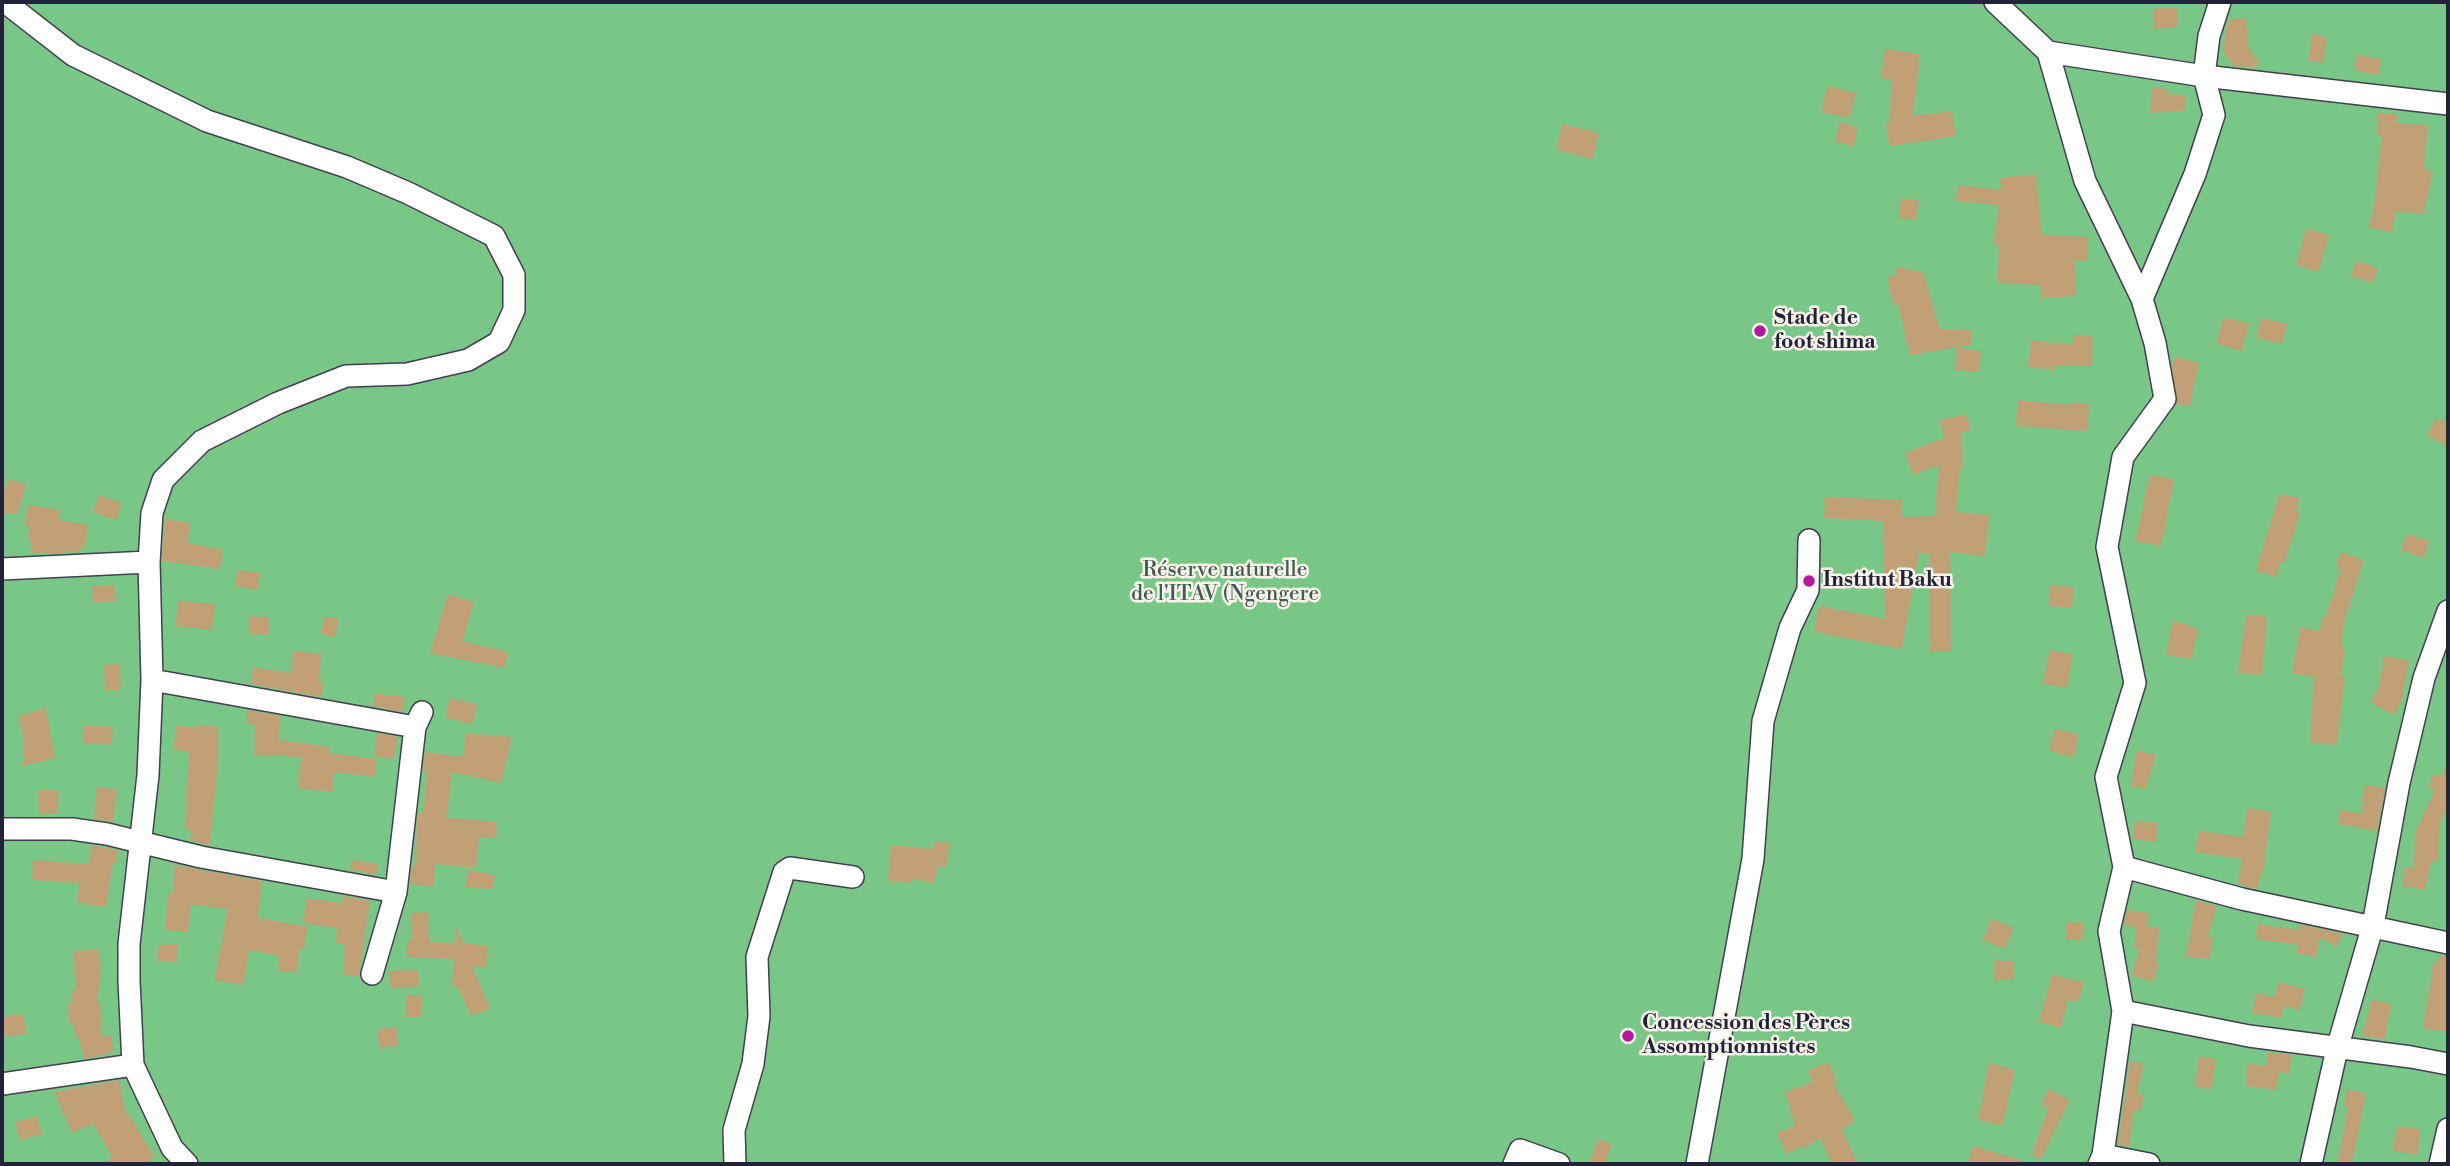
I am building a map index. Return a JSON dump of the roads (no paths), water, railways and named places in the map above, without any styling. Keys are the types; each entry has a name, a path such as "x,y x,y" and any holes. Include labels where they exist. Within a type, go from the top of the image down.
{"street":[{"path":"5,2 73,55 206,121 347,167 408,193 494,236 514,275 514,310 499,342 468,360 407,373 346,376 278,402 202,441 163,480 152,513 149,562 152,680 148,775 129,944 133,1065 172,1148 187,1164"},
{"path":"1995,2 2048,52 2085,181 2142,299 2155,342 2165,399 2123,457 2107,547 2136,683 2106,777 2124,867 2109,931 2123,1011 2101,1160 2149,1164"},
{"path":"2142,299 2195,174 2214,115 2204,76 2209,36 2220,2"},
{"path":"2048,52 2204,76 2448,104"},
{"path":"1697,1164 1753,859 1763,721 1790,628 1808,590 1809,540"},
{"path":"2,569 149,562"},
{"path":"2311,1164 2337,1049 2373,925 2399,783 2424,678 2448,611"},
{"path":"152,680 418,720 396,892 372,974"},
{"path":"2,829 72,829 141,841 201,857 396,892"},
{"path":"2124,867 2242,899 2448,943"},
{"path":"735,1164 734,1130 753,1063 759,1016 757,957 784,872 790,868 853,877"},
{"path":"2123,1011 2249,1036 2448,1064"},
{"path":"2,1084 133,1065"},
{"path":"2440,1164 2448,1129"},
{"path":"1514,1164 1520,1150 1559,1164"}],"place":[{"name":"Stade de foot shima","path":"1760,331"},
{"name":"Institut Baku","path":"1809,581"},
{"name":"Concession des Pères Assomptionnistes","path":"1628,1036"}],"park label":[{"name":"Réserve naturelle de l'ITAV (Ngengere","path":"1225,583"}]}
